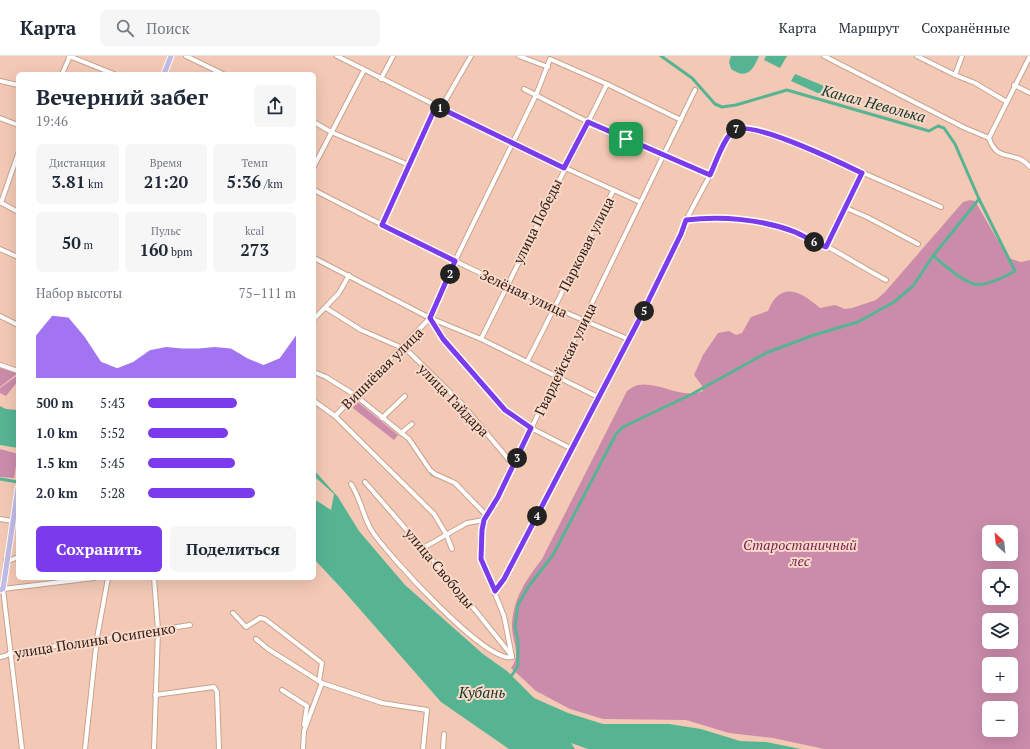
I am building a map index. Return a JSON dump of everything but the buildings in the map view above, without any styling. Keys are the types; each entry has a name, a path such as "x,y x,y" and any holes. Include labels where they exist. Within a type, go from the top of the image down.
{"main road":[{"path":"165,72 170,56"},
{"path":"2,590 16,502"}],"street":[{"path":"63,72 70,56 82,58 110,72"},
{"path":"186,56 219,72"},
{"path":"336,56 513,144 613,191 640,202"},
{"path":"381,79 393,56"},
{"path":"382,225 408,165 438,107 470,56"},
{"path":"519,56 548,67"},
{"path":"824,56 965,128 989,138"},
{"path":"916,56 954,75 975,83 1007,102"},
{"path":"954,75 962,56"},
{"path":"1030,57 1014,85 989,138 992,148 998,153 1019,158 1030,167"},
{"name":"Вишнёвая улица","path":"335,416 430,318 455,261 536,95 550,60 607,84"},
{"path":"316,162 364,70"},
{"path":"0,81 16,85"},
{"path":"607,84 681,120"},
{"name":"улица Победы","path":"481,339 506,285 607,84"},
{"path":"1014,85 1030,93"},
{"path":"524,89 588,122 663,156 710,175"},
{"name":"Гвардейская улица","path":"512,657 504,616 481,559 480,544 484,520 514,463 584,321 695,90"},
{"path":"0,118 16,124"},
{"path":"316,123 331,132 408,165"},
{"path":"495,591 504,579 638,322 678,241 686,220 710,175 728,136 733,130 740,128 771,134 940,206"},
{"path":"16,159 0,203 16,211"},
{"path":"826,247 862,173"},
{"name":"Зелёная улица","path":"316,191 455,261 554,308 628,339"},
{"name":"Парковая улица","path":"527,362 613,191"},
{"path":"846,208 867,217 918,244"},
{"path":"686,220 722,219 761,223 796,233 826,247 886,280"},
{"path":"0,249 16,256"},
{"path":"316,259 430,318 481,339 598,397"},
{"path":"316,317 339,293 349,275"},
{"name":"улица Гайдара","path":"326,308 361,330 407,350 464,405 509,460 514,463"},
{"path":"0,316 16,325"},
{"path":"430,318 443,339 505,410 531,428 572,449"},
{"path":"0,365 16,370"},
{"path":"316,373 326,376 355,395 410,439 430,470 435,474 455,482 487,516"},
{"path":"382,418 405,396"},
{"path":"316,402 335,416 434,514 446,534 452,549"},
{"path":"401,433 412,424"},
{"name":"улица Свободы","path":"365,482 423,548 512,657"},
{"path":"351,484 359,496 371,530 385,549 427,596 475,639 496,654 509,658 512,657"},
{"path":"0,519 12,521"},
{"path":"423,548 468,523 484,520"},
{"path":"6,560 16,558"},
{"path":"22,749 2,590 79,580"},
{"path":"86,749 97,638 108,580"},
{"path":"154,580 158,630 154,749"},
{"path":"233,613 246,627 260,618 265,619 322,663 320,682 305,728"},
{"name":"улица Полины Осипенко","path":"0,657 10,653 97,638 190,625"},
{"path":"256,639 268,649 320,682 382,703 427,710 423,749"},
{"path":"155,695 214,687 216,689 219,749"},
{"path":"282,690 307,706 303,749"},
{"path":"443,749 444,734"}],"green space":[{"name":"Старостаничный лес","path":"970,200 975,201 1008,258 1021,262 1030,260 1030,749 824,749 773,738 729,733 686,720 603,719 570,709 536,691 511,668 516,658 516,648 512,632 513,616 521,590 542,559 627,391 637,385 646,384 687,393 703,391 703,387 694,375 703,355 718,333 729,331 736,335 742,333 751,317 768,311 773,301 785,292 798,293 806,297 820,308 835,305 845,309 876,300 885,292 963,202"},
{"path":"0,367 16,372 16,375 0,387"},
{"path":"16,376 16,384 6,396 0,393 0,388"},
{"path":"354,399 398,435 394,440 349,405"},
{"path":"0,449 16,453 14,478 0,477"}],"water":[{"path":"731,56 759,56 749,72 741,74 731,69 729,62"},
{"path":"766,56 787,56 780,68 764,60"},
{"path":"795,74 824,86 820,94 791,81"},
{"path":"0,406 6,409 16,410 16,448 0,445"},
{"name":"Кубань","path":"316,472 338,497 359,531 405,585 483,654 507,671 534,698 568,713 603,724 669,724 701,729 740,741 766,742 801,749 588,749 571,743 575,749 509,749 441,702 316,561 316,500 331,510 334,494 316,478"}],"waterway":[{"name":"Канал Неволька","path":"661,56 692,78 715,104 722,107 736,105 787,90 929,131 938,126 944,128 955,144 979,199 1015,271 989,283 979,285 958,276 933,256"},
{"path":"512,675 518,666 518,640 515,627 518,605 528,587 553,555 616,434 623,427 692,394 766,353 814,335 858,322 894,302 913,286 933,256 979,199"},
{"path":"366,407 408,441 431,475 445,481"},
{"path":"0,479 16,482"},
{"path":"454,485 460,491"},
{"path":"475,506 482,515"}],"route":[{"path":"436,106 564,168 588,122 626,139 710,175 728,136 733,130 740,128 750,129 771,134 862,173 826,247 796,233 761,223 702,218 686,220 681,234 638,322 504,579 495,591 484,569 481,559 480,544 484,520 498,497 531,428 514,418 505,410 486,386 443,339 430,318 455,261 382,225 436,106"}]}
